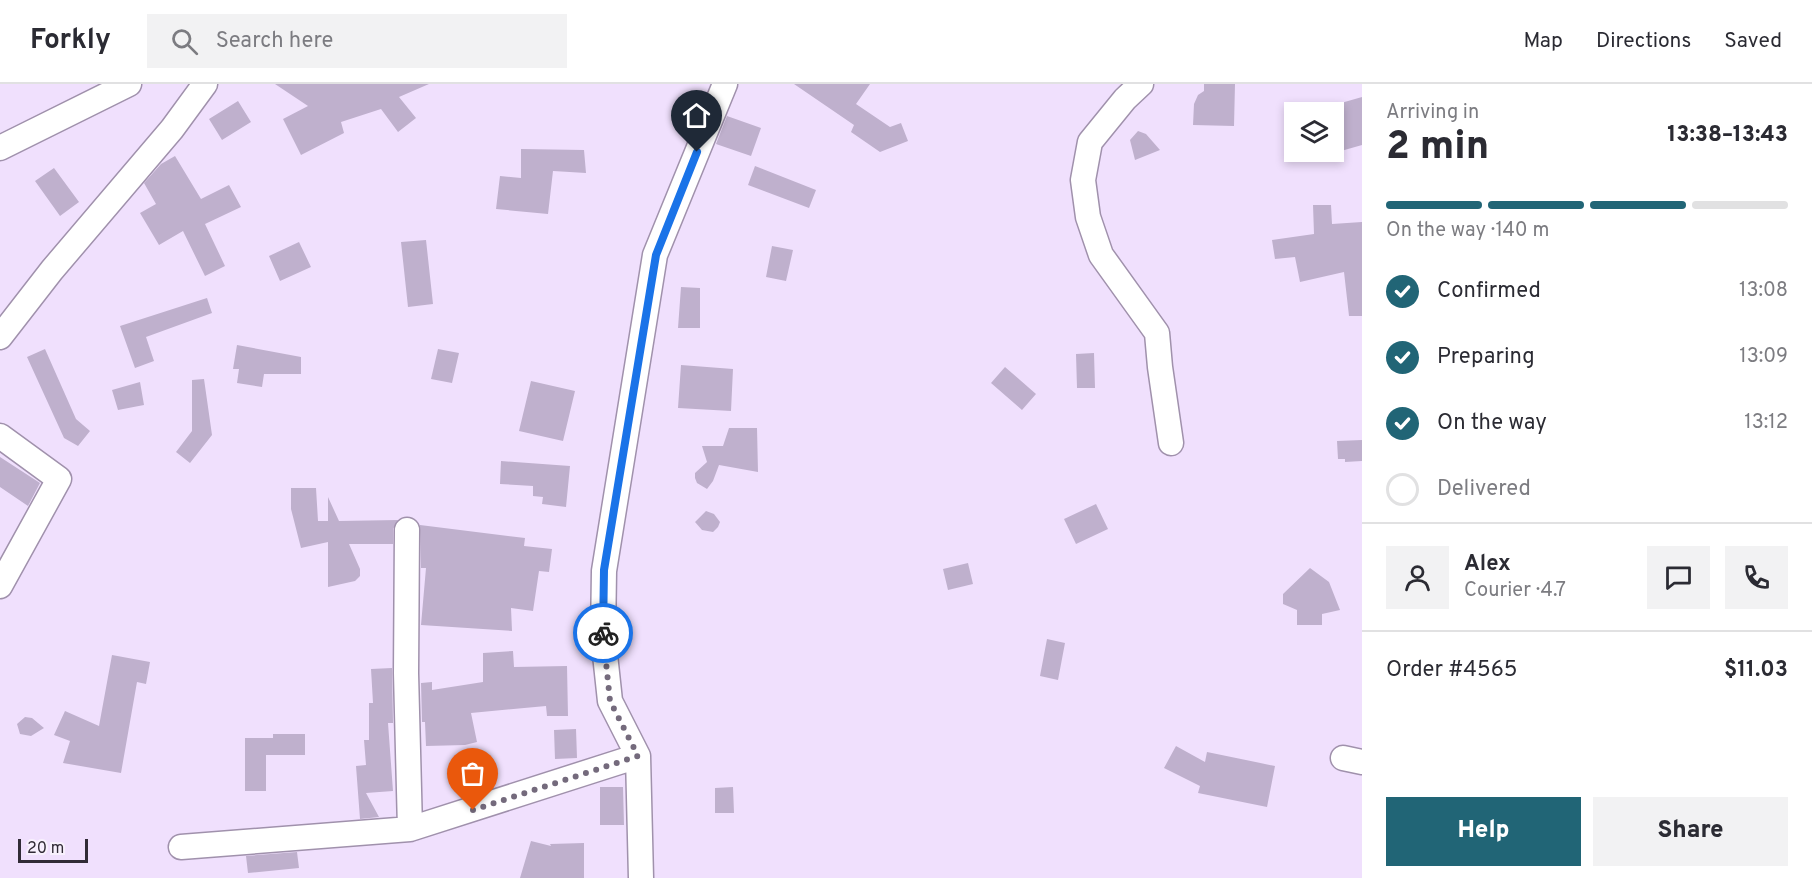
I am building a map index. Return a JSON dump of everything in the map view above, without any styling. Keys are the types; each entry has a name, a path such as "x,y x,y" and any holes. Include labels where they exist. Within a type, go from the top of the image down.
{"street":[{"path":"0,148 129,84"},
{"path":"0,338 52,270 172,129 205,84"},
{"path":"641,878 638,756 610,701 603,636 604,570 656,255 725,84"},
{"path":"1141,84 1125,99 1090,142 1083,180 1089,218 1101,255 1157,333 1171,443"},
{"path":"0,436 60,479 0,586"},
{"path":"407,530 406,673 410,829"},
{"path":"181,847 410,829 638,756"}],"building":[{"path":"275,84 429,84 399,97 416,118 398,132 381,109 341,122 344,133 301,155 283,119 308,106"},
{"path":"794,84 870,84 856,104 890,127 901,123 908,141 880,152 851,132 854,125"},
{"path":"1204,84 1235,84 1234,126 1193,125 1194,104 1198,95 1204,91"},
{"path":"1362,97 1362,145 1344,150 1344,102"},
{"path":"238,101 251,122 222,140 209,119"},
{"path":"727,116 761,128 751,156 716,144"},
{"path":"1138,131 1146,134 1160,150 1135,160 1130,140"},
{"path":"521,149 584,150 586,173 553,171 548,214 496,209 500,176 521,178"},
{"path":"175,156 201,199 229,185 241,207 205,224 225,266 205,276 183,231 159,245 140,213 156,204 144,183 161,164"},
{"path":"755,166 816,190 809,208 748,185"},
{"path":"54,168 79,202 60,216 35,181"},
{"path":"1313,205 1331,205 1332,224 1362,222 1362,316 1349,316 1344,272 1300,282 1295,257 1275,259 1272,240 1314,234"},
{"path":"426,240 433,304 408,307 401,242"},
{"path":"299,242 311,267 280,281 269,256"},
{"path":"772,246 793,250 786,281 766,277"},
{"path":"681,287 700,288 700,328 678,328"},
{"path":"207,298 212,313 146,337 154,361 135,368 120,326"},
{"path":"237,345 301,357 301,374 264,374 262,387 237,383 239,369 233,369"},
{"path":"45,349 76,419 90,431 78,446 64,438 27,357"},
{"path":"438,349 459,353 452,383 431,379"},
{"path":"1094,353 1095,388 1077,388 1076,354"},
{"path":"681,365 733,369 731,411 678,408"},
{"path":"1005,367 1036,394 1022,410 991,383"},
{"path":"204,379 212,435 190,463 176,452 192,431 192,380"},
{"path":"531,381 575,391 563,441 519,431"},
{"path":"140,382 144,405 118,410 112,390"},
{"path":"729,428 757,428 758,472 719,465 707,489 697,483 695,478 695,473 707,462 702,446 723,446"},
{"path":"1362,440 1362,461 1345,462 1345,459 1338,459 1337,441"},
{"path":"0,457 40,483 28,506 0,487"},
{"path":"501,461 570,466 566,507 542,504 543,497 533,496 533,486 500,484"},
{"path":"291,488 316,488 318,521 328,521 328,497 339,521 398,520 393,529 393,544 349,544 360,569 360,576 355,581 328,587 328,542 301,548 291,509"},
{"path":"1096,504 1108,529 1076,544 1064,519"},
{"path":"706,511 714,514 720,522 713,532 702,530 695,522"},
{"path":"420,525 525,538 524,546 552,549 549,572 539,571 533,611 511,608 512,631 421,625 426,568 421,568"},
{"path":"968,563 973,584 948,590 943,569"},
{"path":"1310,568 1329,582 1340,610 1322,614 1322,625 1297,625 1297,610 1283,604 1283,594"},
{"path":"1047,639 1065,643 1058,680 1040,676"},
{"path":"513,651 514,667 567,666 568,716 547,716 546,706 471,713 477,742 465,745 426,746 425,722 422,722 421,683 432,682 432,690 483,682 483,653"},
{"path":"112,655 150,662 146,684 137,682 121,773 63,763 70,741 54,735 65,711 99,726"},
{"path":"392,668 393,723 388,723 393,791 366,793 379,817 360,819 356,766 366,765 364,740 369,740 369,703 373,703 371,669"},
{"path":"25,717 32,718 44,728 31,736 20,734 17,724"},
{"path":"576,729 577,758 555,759 554,730"},
{"path":"273,734 305,734 305,755 266,755 266,791 245,791 245,738 273,738"},
{"path":"1176,746 1205,762 1207,752 1275,766 1267,807 1198,793 1200,786 1164,768"},
{"path":"600,787 623,787 624,825 600,825"},
{"path":"733,787 734,813 715,813 715,788"},
{"path":"531,841 551,846 550,844 584,843 584,878 520,878"},
{"path":"297,852 299,868 248,873 246,856"}],"way so far":[{"path":"473,810 638,756 610,701 603,633"}],"route":[{"path":"603,633 604,570 656,255 697,152"}]}
